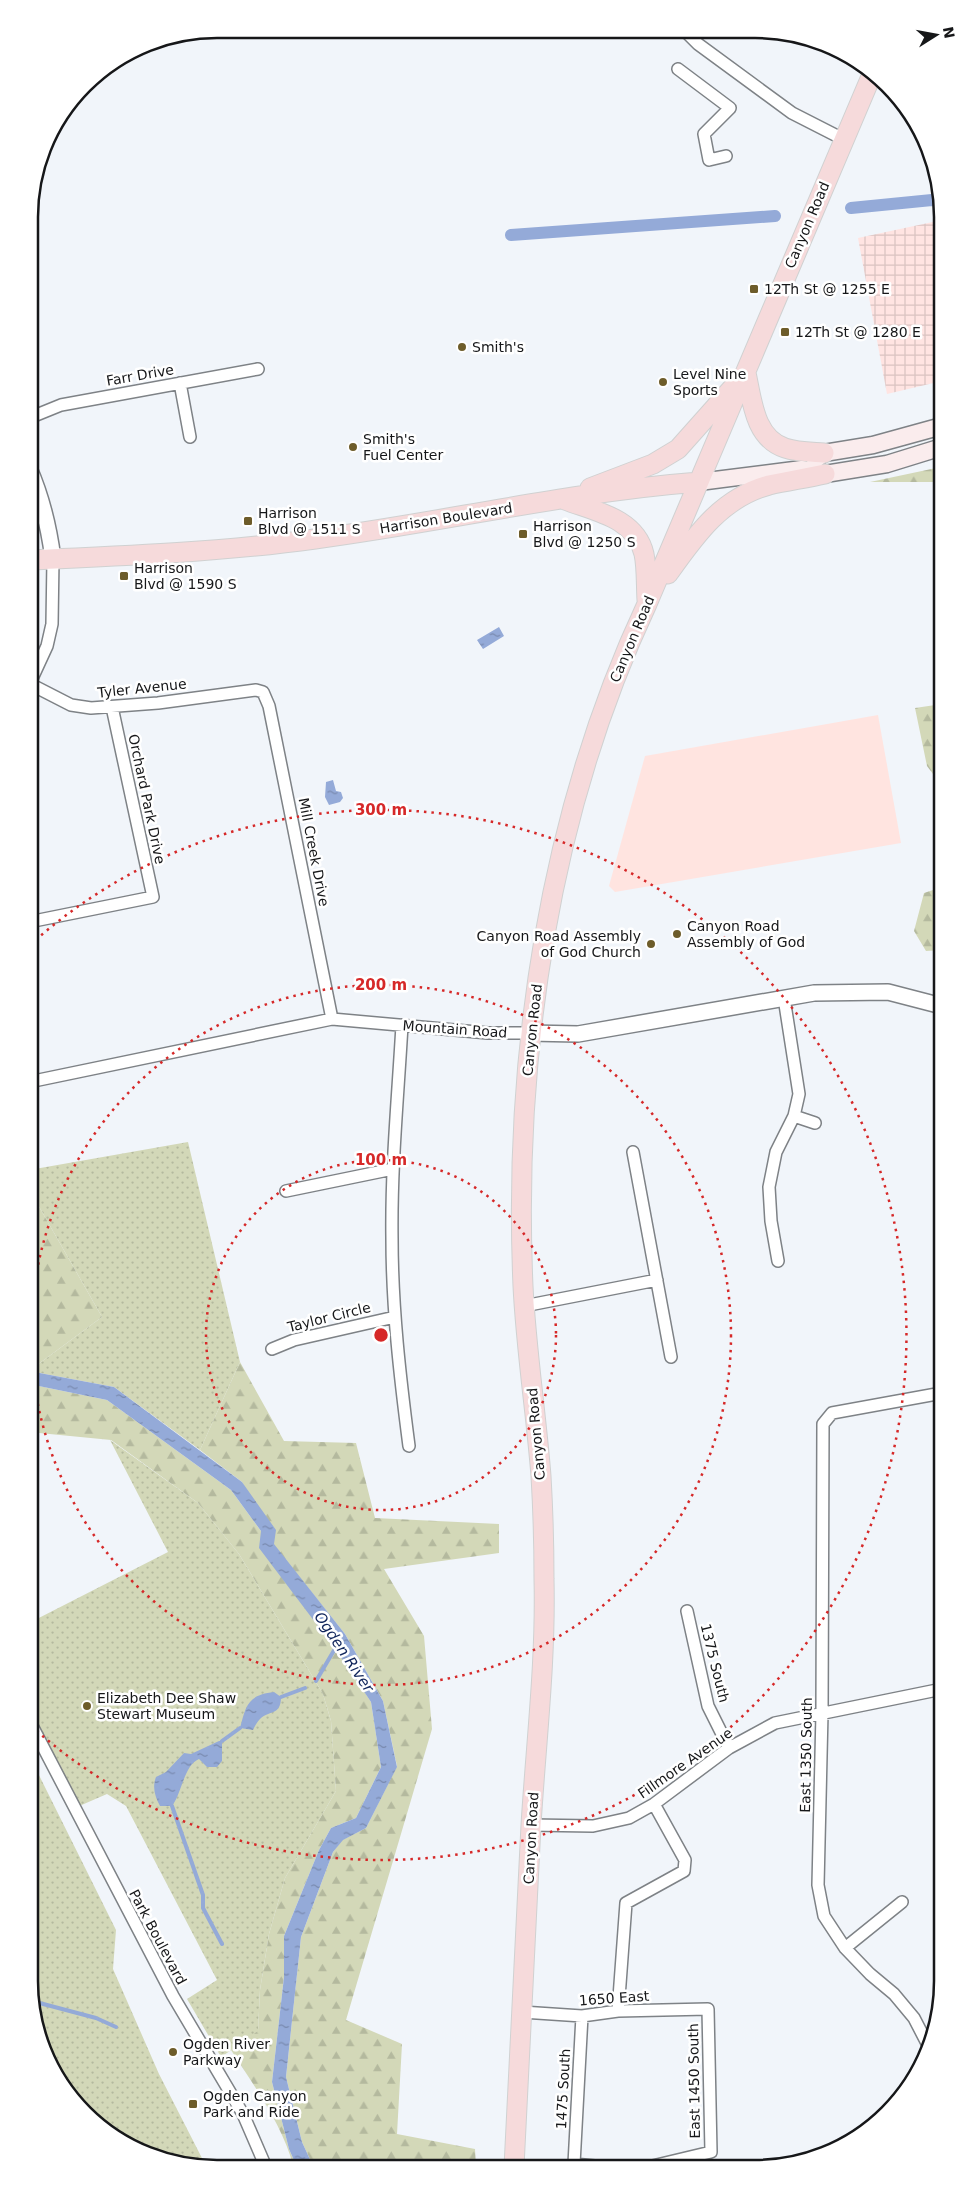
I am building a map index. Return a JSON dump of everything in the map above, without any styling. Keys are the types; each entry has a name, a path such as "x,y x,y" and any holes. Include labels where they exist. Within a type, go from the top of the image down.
{"main road":[{"name":"Canyon Road","path":"514,2160 531,1825 542,1689 545,1582 541,1476 524,1306 522,1176 529,1033 553,894 580,785 606,700 625,651 746,373 869,80"},
{"path":"746,373 756,418 767,436 785,448 824,454"},
{"path":"562,499 653,464 678,450 746,373"},
{"name":"Harrison Boulevard","path":"802,469 824,454 873,445 934,428"},
{"name":"Harrison Boulevard","path":"38,560 221,548 314,539 562,499 802,469 825,474 886,464 934,449"},
{"path":"647,604 694,538 710,519 725,507 741,497 767,486 825,474"},
{"path":"562,499 613,518 630,528 639,542 644,555 647,604"}],"street":[{"path":"692,38 792,113 843,139"},
{"path":"678,69 730,108 704,134 709,160 726,156"},
{"name":"Farr Drive","path":"38,414 61,405 258,369"},
{"path":"180,384 190,438"},
{"path":"38,490 47,518 53,559 52,624 47,646 38,665"},
{"name":"Tyler Avenue","path":"38,688 71,705 91,708 256,690 264,692"},
{"name":"Mill Creek Drive","path":"264,692 269,706 332,1019"},
{"name":"Orchard Park Drive","path":"38,920 153,897 112,707"},
{"name":"Mountain Road","path":"38,1080 332,1019 488,1033 578,1034 814,993 888,992 934,1004"},
{"path":"778,1262 771,1221 769,1187 776,1152 794,1116 799,1094 784,998"},
{"path":"402,1025 393,1170 392,1238 395,1317 409,1446"},
{"path":"794,1116 815,1123"},
{"path":"633,1152 671,1357"},
{"path":"286,1191 393,1170"},
{"path":"524,1306 657,1280"},
{"name":"Taylor Circle","path":"272,1349 294,1340 395,1317"},
{"name":"East 1350 South","path":"924,2038 914,2018 894,1994 870,1974 845,1948 824,1916 818,1885 822,1713 823,1424 832,1413 934,1394"},
{"name":"1375 South","path":"687,1611 708,1706 729,1748"},
{"name":"Fillmore Avenue","path":"531,1825 592,1826 614,1823 629,1818 654,1804 729,1748 775,1723 934,1691"},
{"name":"Park Boulevard","path":"38,1737 172,1996 243,2114 263,2160"},
{"path":"618,2011 626,1903 684,1871 686,1860 654,1804"},
{"path":"845,1948 902,1902"},
{"name":"1650 East","path":"522,2012 582,2016 618,2011 708,2009"},
{"name":"East 1450 South","path":"678,2160 711,2152 708,2009"},
{"name":"1475 South","path":"574,2160 582,2016"}],"shaded area":[{"path":"934,222 934,383 887,394 858,238"},
{"path":"878,715 901,843 615,892 609,886 645,756"}],"green space":[{"path":"934,468 934,482 870,482"},
{"path":"934,705 934,775 927,766 915,708"},
{"path":"934,890 934,950 926,951 914,931 924,893"},
{"path":"188,1142 240,1362 200,1450 114,1387 38,1373 38,1364 102,1317 38,1205 38,1168"},
{"path":"38,1205 102,1317 38,1364"},
{"path":"240,1362 284,1441 356,1443 375,1518 499,1524 499,1553 384,1569 424,1636 432,1729 346,2020 402,2044 397,2134 475,2149 476,2160 310,2160 302,2142 286,2077 301,1937 333,1852 342,1840 366,1828 397,1766 383,1701 345,1634 273,1544 242,1482 200,1450"},
{"path":"38,1386 107,1400 231,1490 261,1531 371,1702 381,1767 356,1818 331,1828 319,1850 284,1936 284,1977 272,2082 289,2149 294,2160 291,2160 275,2120 231,2050 258,2031 260,1990 269,1934 285,1878 336,1791 331,1721 323,1694 239,1554 198,1503 111,1440 38,1433"},
{"path":"110,1440 198,1503 239,1554 323,1694 331,1721 336,1791 285,1878 269,1934 260,1990 258,2032 221,2057 187,1999 217,1980 126,1806 107,1794 77,1807 38,1732 38,1618 168,1552"},
{"path":"38,1773 116,1930 113,1969 159,2074 202,2159 159,2150 137,2141 117,2129 82,2098 68,2080 51,2049 41,2015 38,1992"}],"water":[{"path":"499,627 504,636 483,649 477,640"},
{"path":"333,780 336,791 341,792 343,798 340,802 329,805 325,797 326,782"},
{"name":"Ogden River","path":"38,1373 114,1387 242,1482 276,1530 274,1544 345,1634 383,1701 397,1767 366,1828 343,1840 333,1852 301,1937 286,2077 302,2142 310,2160 294,2160 289,2149 272,2082 284,1977 284,1936 319,1850 331,1828 356,1818 381,1767 371,1702 336,1650 259,1548 261,1531 231,1490 107,1400 38,1386"},
{"path":"274,1692 281,1697 277,1710 263,1716 253,1730 240,1728 244,1713 250,1702 265,1693"},
{"path":"222,1741 222,1761 217,1767 207,1767 199,1759 194,1762 172,1806 160,1806 154,1785 156,1777 166,1772 184,1753 191,1754"}],"waterway":[{"path":"851,208 933,200"},
{"path":"511,235 775,216"},
{"path":"316,1681 336,1647"},
{"path":"281,1697 305,1688"},
{"path":"222,1741 240,1728"},
{"path":"172,1806 203,1895 203,1908 222,1944"},
{"path":"39,2003 96,2018 116,2027"}],"place":[{"name":"12Th St @ 1255 E","path":"754,289"},
{"name":"12Th St @ 1280 E","path":"785,332"},
{"name":"Smith's","path":"462,347"},
{"name":"Level Nine Sports","path":"663,382"},
{"name":"Smith's Fuel Center","path":"353,447"},
{"name":"Harrison Blvd @ 1511 S","path":"248,521"},
{"name":"Harrison Blvd @ 1250 S","path":"523,534"},
{"name":"Harrison Blvd @ 1590 S","path":"124,576"},
{"name":"Canyon Road Assembly of God","path":"677,934"},
{"name":"Canyon Road Assembly of God Church","path":"651,944"},
{"name":"Elizabeth Dee Shaw Stewart Museum","path":"87,1706"},
{"name":"Ogden River Parkway","path":"173,2052"},
{"name":"Ogden Canyon Park and Ride","path":"193,2104"}]}
